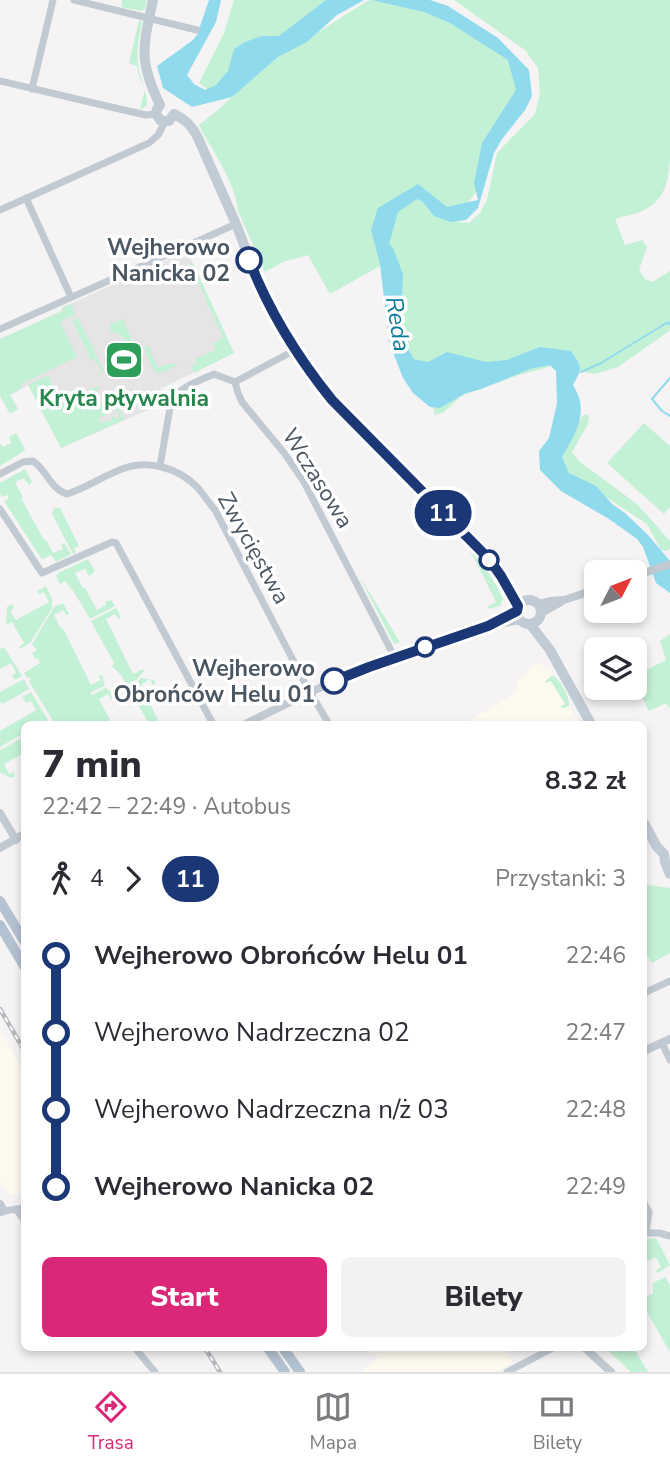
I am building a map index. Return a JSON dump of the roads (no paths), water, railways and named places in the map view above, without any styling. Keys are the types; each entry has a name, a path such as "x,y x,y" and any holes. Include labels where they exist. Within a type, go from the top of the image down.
{"main road":[{"path":"153,0 144,53 145,65 158,109 157,118 165,122 174,114 170,105 165,104 158,109"},
{"path":"174,114 192,126 236,224 259,284 311,374 332,400 482,552 528,612 589,721"},
{"path":"647,829 657,847 658,857 665,862 670,874"},
{"path":"0,901 21,937"},
{"path":"0,925 21,961"},
{"path":"270,1351 285,1372"},
{"path":"285,1351 300,1372"}],"street":[{"path":"32,89 53,0"},
{"path":"74,0 197,30"},
{"path":"0,81 146,115 158,109"},
{"path":"0,210 149,143 158,135 165,122"},
{"path":"26,198 71,297"},
{"path":"0,329 236,224"},
{"path":"160,466 175,394 214,374 235,382 295,350"},
{"name":"Wczasowa","path":"235,382 243,402 285,454 309,491 395,657"},
{"name":"Zwycięstwa","path":"0,474 26,461 33,461 59,491 67,494 126,467 160,466 179,472 198,488 215,510 327,721"},
{"path":"0,509 42,573 112,542 116,543 211,721"},
{"path":"648,572 670,564"},
{"path":"251,721 310,692 395,657 528,612 551,601 584,593"},
{"path":"0,813 21,836"},
{"path":"0,848 21,838"},
{"path":"647,992 670,981"},
{"path":"647,1050 666,1041 670,1060"},
{"path":"2,1209 20,1209"},
{"path":"647,1233 670,1236"},
{"path":"138,1351 155,1372"},
{"path":"507,1372 547,1351"},
{"path":"588,1351 611,1372"}],"water":[{"path":"209,0 221,0 216,22 187,75 194,84 205,90 216,85 228,71 234,49 243,43 261,36 279,36 326,0 364,0 337,15 307,42 278,57 232,97 192,107 163,88 157,66 197,35"},
{"name":"Reda","path":"372,0 430,0 448,6 498,38 529,70 532,96 494,153 478,208 466,220 451,222 434,216 423,202 417,199 398,212 389,244 403,274 401,316 408,349 414,359 428,362 447,352 486,362 507,360 540,347 571,351 580,368 573,385 581,413 576,430 562,457 569,473 596,486 612,504 648,535 670,561 670,593 656,583 643,547 637,539 561,491 540,470 539,451 549,438 557,403 556,371 550,365 530,369 466,393 440,408 430,407 413,393 403,378 389,342 380,264 371,230 378,208 418,184 447,207 478,200 474,183 482,143 516,90 508,60 450,23 424,12"}],"waterway":[{"path":"581,372 601,363 668,322 670,325"},
{"path":"670,378 652,399 670,416"}],"railway":[{"path":"0,1009 21,1045"},
{"path":"207,1351 220,1372"}],"place":[{"name":"Wejherowo Nanicka 02","path":"249,260"},
{"name":"Kryta pływalnia","path":"124,360"},
{"name":"Wejherowo Obrońców Helu 01","path":"334,681"}]}
